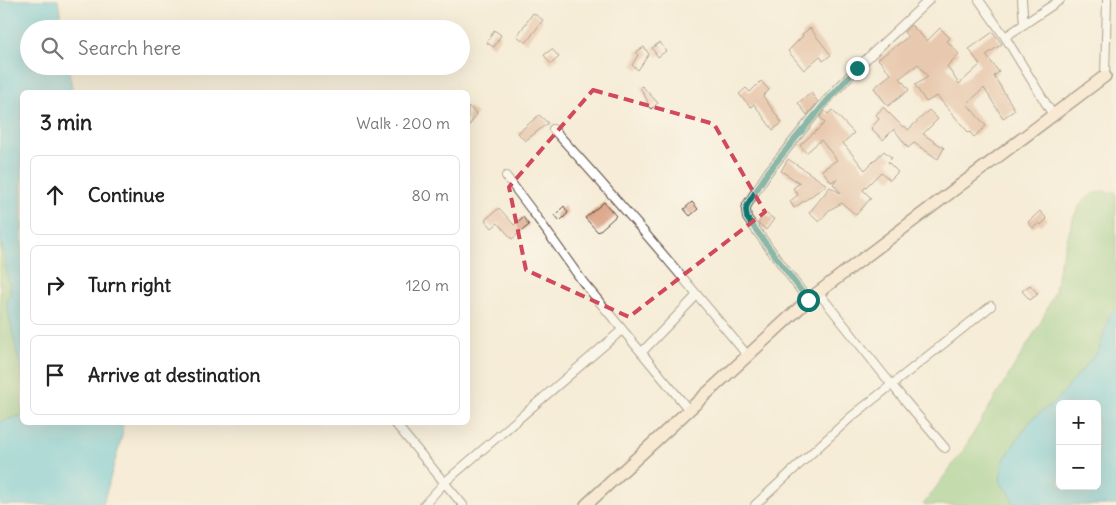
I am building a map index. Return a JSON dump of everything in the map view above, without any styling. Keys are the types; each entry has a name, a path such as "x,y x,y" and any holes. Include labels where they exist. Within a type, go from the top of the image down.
{"street":[{"path":"808,300 747,218 747,205 768,172 826,102 857,68 929,0"},
{"path":"979,0 1005,37 1053,115"},
{"path":"1022,0 1024,24"},
{"path":"1005,37 1060,0"},
{"path":"586,505 808,300 1105,76 1107,0"},
{"path":"553,129 588,167 748,356"},
{"path":"506,176 583,282 689,410"},
{"path":"818,292 944,448"},
{"path":"642,352 697,295"},
{"path":"756,505 851,417 991,306"},
{"path":"424,505 445,482 622,330"},
{"path":"397,425 463,505"}],"highlighted area":[{"path":"593,90 714,124 765,212 629,317 526,270 509,187"}],"green space":[{"path":"1102,191 1116,192 1116,309 1099,350 1057,400 1033,418 1004,460 1000,479 1003,487 1009,492 1013,505 923,505 962,452 1041,322 1055,291 1059,266 1074,216 1081,203 1092,194"},
{"path":"0,236 11,294 6,301 20,366 20,416 0,422"}],"water":[{"path":"0,0 58,0 61,20 20,20 20,75 70,75 73,90 20,90 20,366 6,301 11,293 0,236"},
{"path":"1116,309 1116,505 1013,505 1009,492 1003,487 1000,479 1004,460 1033,418 1056,401 1056,490 1101,490 1101,400 1057,400 1099,350 1109,317"},
{"path":"20,416 20,425 123,425 122,436 103,505 0,505 0,422"}],"building":[{"path":"533,13 543,20 526,43 517,36"},
{"path":"911,25 927,41 940,28 950,38 947,41 959,54 947,66 959,84 980,65 969,49 993,32 1002,44 986,55 999,72 994,76 1015,110 1003,118 984,88 967,104 986,126 974,137 937,96 926,102 915,85 928,77 918,64 900,78 909,90 888,106 874,88 891,74 878,59 908,37 904,32"},
{"path":"810,28 831,55 823,61 820,56 804,70 788,51 803,36 802,34"},
{"path":"494,30 501,35 494,47 487,43"},
{"path":"660,42 666,51 658,57 652,48"},
{"path":"644,47 649,54 638,70 632,65 638,55 636,52"},
{"path":"552,49 559,57 551,64 544,55"},
{"path":"761,81 769,90 763,96 782,123 773,130 754,104 751,107 739,94 746,88 750,92"},
{"path":"642,86 658,103 651,109 646,104 648,102 640,87"},
{"path":"811,93 818,102 807,115 798,103"},
{"path":"883,107 908,130 929,110 938,119 923,134 944,148 938,159 914,143 908,148 894,129 883,140 871,128 879,119 876,115"},
{"path":"470,108 477,114 470,124"},
{"path":"832,110 854,133 843,143 865,170 884,151 892,158 888,162 898,172 890,180 881,172 863,190 871,198 856,215 842,203 829,210 819,222 809,213 830,187 842,194 833,184 837,179 831,182 822,170 837,160 821,140 806,153 800,145 825,123 820,117 825,111 828,114"},
{"path":"539,115 548,123 525,141 518,133"},
{"path":"788,159 827,185 794,208 790,201 798,195 793,188 800,183 781,171"},
{"path":"604,202 616,216 598,232 585,218"},
{"path":"692,202 698,209 690,216 684,209"},
{"path":"564,206 568,213 560,221 555,215"},
{"path":"499,208 514,225 523,217 529,225 512,239 498,223 492,228 485,220"},
{"path":"1040,211 1047,219 1041,225 1039,223 1033,228 1028,222"},
{"path":"765,213 774,219 766,230 758,223"},
{"path":"1030,285 1038,294 1030,300 1022,291"}],"route":[{"path":"808,300 747,218 747,205 768,172 857,68"}]}
